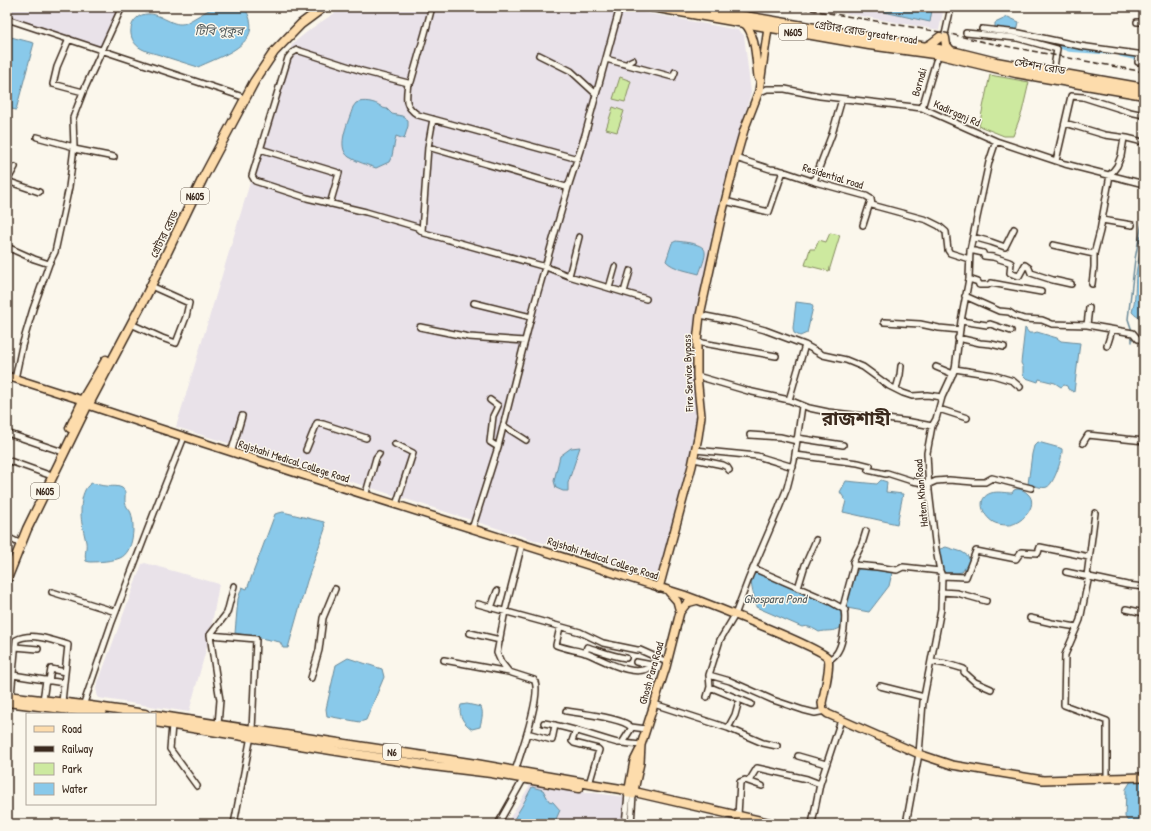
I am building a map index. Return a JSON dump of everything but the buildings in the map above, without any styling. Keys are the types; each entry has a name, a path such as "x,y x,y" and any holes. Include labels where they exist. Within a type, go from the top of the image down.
{"highway":[{"name":"গ্রেটার রোড","path":"7,579 27,529 86,403 131,324 142,298 227,127 240,96 269,52 295,23 316,7"},
{"name":"গ্রেটার রোড","path":"227,127 274,52 301,24 324,7"},
{"name":"গ্রেটার রোড greater road","path":"652,7 869,45 938,53"},
{"name":"N605","path":"692,7 925,47 938,53"},
{"path":"925,47 942,37 946,45 952,51"},
{"name":"স্টেশন রোড","path":"938,53 952,51 996,62 1053,73 1144,88"},
{"name":"স্টেশন রোড","path":"938,53 1016,73 1144,95"},
{"name":"গ্রেটার রোড","path":"7,565 60,451 151,286 176,229"},
{"path":"8,698 135,713"},
{"path":"8,698 62,702 99,713"},
{"name":"N6","path":"156,716 218,725 251,734 525,776 589,784 774,824"},
{"name":"N6","path":"156,722 515,771 525,776 609,793 633,793"}],"main road":[{"name":"Fire Service Bypass","path":"744,22 748,26 753,41 758,91"},
{"name":"Fire Service Bypass","path":"663,588 694,459 701,416 697,376 697,342 700,315 736,158 758,91 768,28"},
{"path":"7,376 86,403"},
{"name":"Rajshahi Medical College Road","path":"86,403 184,437 348,490 663,588"},
{"name":"Rajshahi Medical College Road","path":"86,403 663,588"},
{"path":"663,588 698,600 809,646 827,656 830,662 822,703 823,710 841,720 919,754 952,765 1043,780 1144,777"},
{"name":"Ghosh Para Road","path":"633,793 634,761 643,744 680,612 678,603 673,596 663,588"},
{"path":"680,612 687,603 698,600"}],"street":[{"path":"15,379 22,346 29,323 49,264 55,252 69,187 74,148 73,118 122,7"},
{"path":"432,7 411,82 408,83 406,100 410,109 418,115 578,159"},
{"path":"473,526 504,426 531,317 569,184 578,159 620,7"},
{"name":"Bornali","path":"922,108 951,7"},
{"path":"7,19 240,96"},
{"path":"1137,22 1144,22"},
{"path":"982,29 1036,40 1142,55 1138,62"},
{"path":"966,33 1018,36"},
{"path":"69,39 57,67 53,84 84,92"},
{"path":"1036,40 1057,49 1053,73"},
{"path":"408,83 362,71 297,50 292,53 288,58 252,176 255,181 306,198 417,227 424,234 546,267 569,276 646,299"},
{"path":"539,55 571,71 596,94"},
{"path":"606,59 673,77 675,72"},
{"path":"628,65 632,60"},
{"name":"Kadirganj Rd","path":"758,91 767,89 785,89 820,96 922,108 996,141 1056,161 1144,184"},
{"path":"1056,161 1071,96 1083,97 1125,111 1144,114"},
{"path":"814,181 832,134 842,99"},
{"path":"422,231 428,147 433,119"},
{"path":"1065,123 1105,135 1139,141"},
{"path":"37,137 74,148 114,157"},
{"path":"1092,284 1094,254 1110,175 1117,166 1121,156 1124,138"},
{"name":"Hatem Khan Road","path":"906,824 919,754 924,697 941,609 942,592 942,576 936,550 929,491 927,453 932,426 942,397 955,369 958,338 969,279 970,250 989,162 996,141"},
{"path":"428,147 566,187 569,184"},
{"path":"260,149 339,174 330,204"},
{"name":"Residential road","path":"736,158 866,196 871,199 872,205 927,220 939,226 946,232 948,250 950,253 969,259"},
{"path":"15,167 7,181 39,192"},
{"path":"725,201 769,212 783,171"},
{"path":"863,225 871,199"},
{"path":"1102,220 1132,225"},
{"path":"973,238 1005,247 1014,229"},
{"path":"569,276 579,237"},
{"path":"1053,245 1094,254"},
{"path":"7,247 49,264"},
{"path":"970,250 983,253 984,256 993,257 1012,263 1010,273 1015,275 1019,276 1025,265 1032,273 1070,284"},
{"path":"609,288 615,268"},
{"path":"624,292 630,271"},
{"path":"969,279 978,282 979,285 988,285 991,282 1041,292"},
{"path":"131,324 176,343 186,317 189,303 151,286"},
{"path":"965,296 999,311 1009,312 1015,316 1042,320 1052,324 1087,325 1133,333 1138,339 1144,340"},
{"path":"474,303 531,317"},
{"path":"1087,325 1089,308"},
{"path":"700,315 736,322 765,330 805,345 823,355 846,360 863,367 896,389 912,396 927,395 942,397"},
{"path":"961,321 987,326 990,324 1011,331"},
{"path":"884,322 920,324 938,328 960,330"},
{"path":"420,327 469,337 525,341"},
{"path":"1107,346 1112,330"},
{"path":"958,338 1004,347"},
{"path":"697,342 776,356"},
{"path":"789,400 805,345"},
{"path":"896,389 901,366"},
{"path":"936,367 953,374"},
{"path":"955,369 993,375 1013,381 1020,387"},
{"path":"697,376 748,391 789,400 802,406 828,412 932,426"},
{"path":"490,400 498,406 493,416 490,442 498,447"},
{"path":"707,697 710,687 709,675 720,640 734,615 779,508 793,467 802,406"},
{"path":"939,409 967,418"},
{"path":"232,450 242,416"},
{"path":"306,450 317,423 366,438"},
{"path":"504,426 526,440"},
{"path":"7,434 60,451"},
{"path":"750,435 843,445"},
{"path":"1083,443 1088,435 1144,441"},
{"path":"83,708 116,612 184,437"},
{"path":"395,444 413,453 397,502"},
{"path":"695,450 757,456 793,467"},
{"path":"366,493 376,458 379,454"},
{"path":"795,455 858,462 870,466 868,470 887,473 912,481 929,484 936,481 949,480 985,482 992,478 1032,488"},
{"path":"694,459 723,465 729,470"},
{"path":"8,460 49,475"},
{"path":"1095,513 1088,576 1080,620 1065,655 1064,705 1108,721 1107,778"},
{"path":"829,660 835,656 839,650 844,621 844,607 854,564 853,562 862,544 866,531"},
{"path":"7,537 17,542"},
{"path":"798,588 805,564 816,540"},
{"path":"509,672 501,662 497,653 505,611 522,544"},
{"path":"942,576 966,577 976,551 1016,558 1021,552 1038,553 1040,547 1089,557"},
{"path":"854,564 897,570 903,567 940,571"},
{"path":"753,568 831,602 845,610"},
{"path":"1066,572 1127,585 1144,587"},
{"path":"218,725 220,700 210,635 227,613 234,586"},
{"path":"311,678 320,650 323,618 335,589"},
{"path":"491,608 497,591"},
{"path":"52,592 116,612"},
{"path":"942,592 957,593 986,601"},
{"path":"478,604 580,632 603,643 640,650 667,662"},
{"path":"1126,609 1144,613"},
{"path":"1030,618 1077,627"},
{"path":"560,627 556,645 585,653 618,667 631,670 646,670 652,665 636,662"},
{"path":"470,633 500,640"},
{"path":"210,635 256,639 251,734 234,824"},
{"path":"8,698 13,675 17,639 36,636 68,645 62,702"},
{"path":"585,653 587,647 626,658"},
{"path":"15,648 38,649"},
{"path":"444,660 509,672 534,680 536,683 527,733 515,771"},
{"path":"930,662 946,663 964,669 964,672 975,682 991,688"},
{"path":"43,700 50,669 65,672"},
{"path":"13,675 64,683"},
{"path":"709,675 730,681 773,700 815,714 825,712"},
{"path":"880,686 924,697"},
{"path":"710,687 751,704"},
{"path":"654,704 728,728 763,743 777,746"},
{"path":"728,728 735,715 738,704"},
{"path":"566,711 616,720 628,723 631,727 646,729"},
{"path":"812,824 820,784 841,720"},
{"path":"544,723 576,730 591,736 618,743 643,744"},
{"path":"172,725 170,749 197,786"},
{"path":"527,733 552,740 555,725"},
{"path":"622,743 631,727"},
{"path":"576,730 572,741 574,743 599,750 589,784"},
{"path":"798,756 826,764"},
{"path":"749,781 756,768 807,779 820,784"},
{"path":"498,824 525,776"},
{"path":"738,815 740,782 744,780 762,786"},
{"path":"625,824 633,793"},
{"path":"631,824 633,793"}],"shaded area":[{"path":"7,7 119,7 100,47 7,18"},
{"path":"347,7 616,7 738,30 744,35 751,93 721,195 698,303 693,338 696,428 681,500 659,575 653,578 176,427 292,44 312,28 333,14"},
{"path":"810,7 944,7 939,30"},
{"path":"145,563 219,584 210,635 189,712 98,698 96,688 142,564"},
{"path":"530,785 634,798 633,824 506,824"}],"green space":[{"path":"990,75 1029,82 1022,112 1013,136 1004,136 979,126"},
{"path":"620,77 631,81 625,102 613,99"},
{"path":"613,107 624,111 617,132 606,129"},
{"path":"830,233 840,235 829,271 805,265 810,249 815,249 819,240 826,242"}],"water":[{"name":"টিবি পুকুর","path":"214,7 244,7 250,19 250,30 247,39 239,46 219,58 198,67 146,51 136,45 133,40 131,28 137,18 142,15 153,14 176,24 181,24 186,23"},
{"path":"886,7 920,7 932,10 930,22 884,12"},
{"path":"1008,17 1019,22 1017,31 995,29 995,23"},
{"path":"7,36 34,43 16,110 7,108"},
{"path":"365,101 375,103 387,109 392,114 402,116 408,120 408,126 404,139 396,136 392,156 389,162 376,168 349,157 345,153 343,147 346,126 353,107 359,102"},
{"path":"1144,235 1144,319 1137,317 1132,312 1135,297 1136,270 1142,245 1139,242 1141,236"},
{"path":"676,241 697,245 704,249 705,257 699,274 677,268 666,261 672,243"},
{"path":"796,302 811,304 813,307 807,333 800,336 794,333 793,328"},
{"path":"1025,328 1029,333 1037,332 1057,338 1061,341 1080,343 1074,392 1064,385 1061,387 1055,383 1039,379 1038,382 1026,378 1023,375 1023,367 1021,363"},
{"path":"1038,442 1062,449 1058,470 1050,485 1047,487 1028,484 1032,454 1034,446"},
{"path":"580,447 568,483 568,491 563,491 556,488 554,481 560,456 571,448"},
{"path":"881,480 887,482 886,492 903,494 897,524 843,512 846,501 840,492 846,481 877,484"},
{"path":"92,483 122,488 125,492 125,503 131,512 133,531 131,544 125,555 120,558 101,562 86,561 86,542 82,524 81,508 85,490"},
{"path":"1017,489 1025,491 1028,494 1032,504 1023,519 1012,524 1005,525 998,524 989,519 982,507 983,499 986,495 996,492 1012,493"},
{"path":"283,512 324,522 325,529 307,581 288,648 283,648 280,642 235,633 238,599 242,587 247,589 275,514"},
{"path":"946,547 962,552 968,556 970,561 962,572 946,573 941,569 938,553 940,549"},
{"path":"860,566 892,573 889,586 869,612 847,608 847,598 852,581"},
{"name":"Ghospara Pond","path":"755,572 836,608 842,612 840,628 819,632 809,627 802,627 756,607 751,584 752,575"},
{"path":"348,658 382,669 384,677 366,720 360,722 327,716 326,709 336,665"},
{"path":"467,704 481,707 482,715 480,727 472,729 462,718 460,712 461,705"},
{"path":"1131,781 1144,781 1144,824 1130,824 1125,817 1126,789"},
{"path":"532,787 543,790 549,801 553,802 560,810 554,824 517,824 514,819"}],"waterway":[{"path":"988,33 1027,37"},
{"path":"1043,40 1069,49 1111,52"},
{"path":"1121,54 1144,59"},
{"path":"1132,331 1128,319 1135,259 1144,213"},
{"path":"1132,336 1132,342"}],"railway":[{"path":"793,7 946,33 984,42 1144,72"}],"district":[{"name":"রাজশাহী","path":"856,418"}]}
